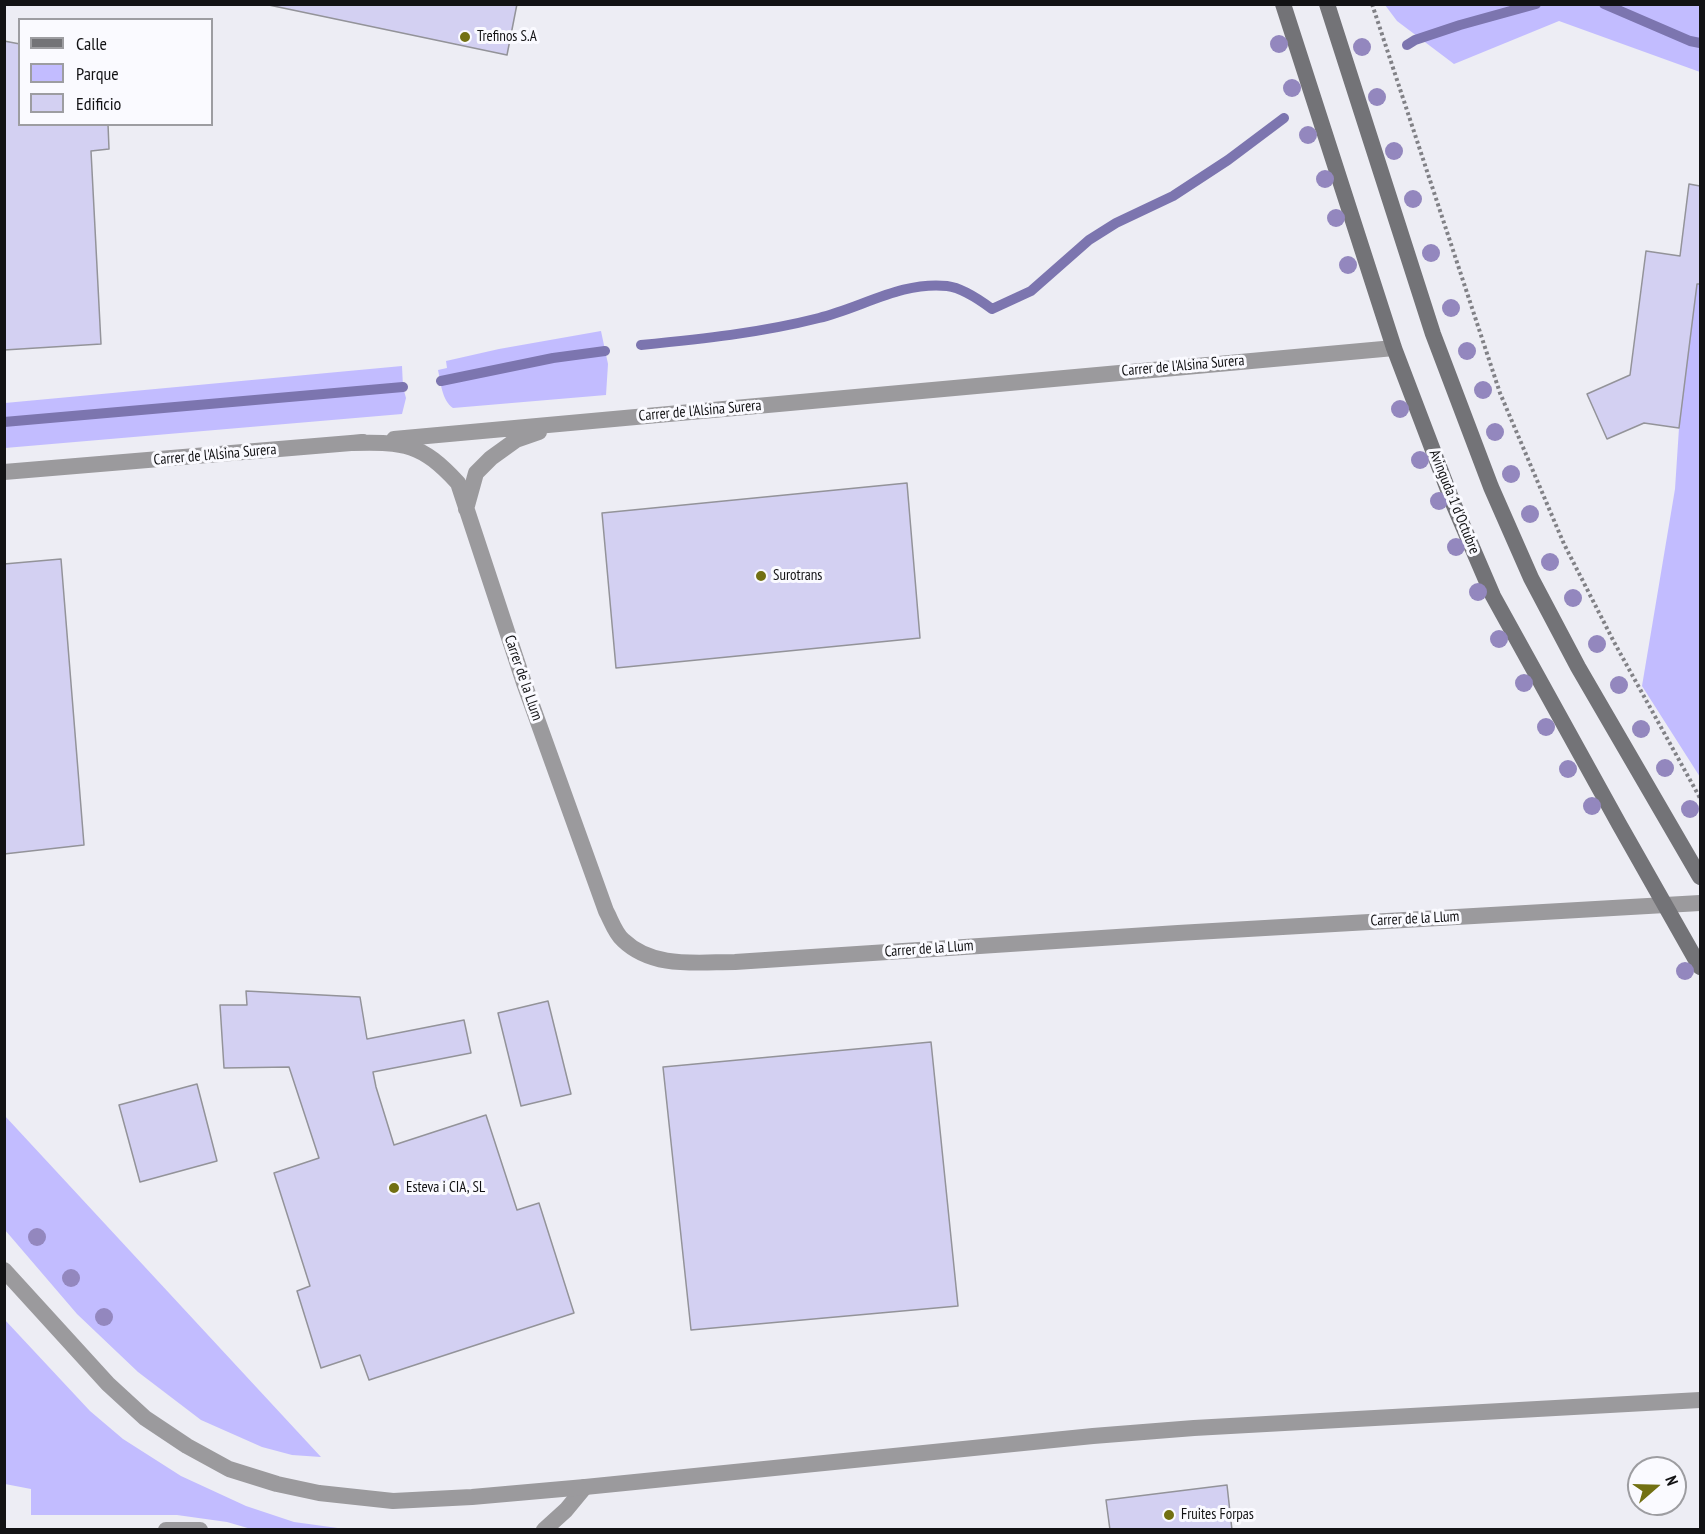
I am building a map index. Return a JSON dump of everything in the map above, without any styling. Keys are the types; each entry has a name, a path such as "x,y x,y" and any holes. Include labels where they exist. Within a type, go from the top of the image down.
{"main road":[{"name":"Avinguda 1 d'Octubre","path":"1283,4 1394,348 1453,503 1493,596 1701,967"},
{"path":"1327,4 1433,334 1491,487 1531,578 1578,667 1701,877"}],"street":[{"name":"Carrer de l'Alsina Surera","path":"4,472 352,443 1394,348"},
{"path":"466,509 476,473 492,458 516,440 561,424"},
{"name":"Carrer de la Llum","path":"352,443 404,445 422,451 441,465 458,483 524,683 606,911 622,939 648,957 673,962 735,962 1190,932 1701,903"},
{"path":"4,1270 108,1384 145,1418 187,1446 229,1469 277,1484 319,1493 393,1501 585,1487 1194,1428 1701,1400"},
{"path":"544,1530 566,1510 585,1487"},
{"path":"166,1530 200,1530"}],"path":[{"path":"1372,4 1500,393 1564,544 1614,642 1701,798"}],"green space":[{"path":"1385,5 1700,5 1700,72 1559,21 1454,64 1397,21"},
{"path":"1697,284 1700,284 1700,777 1642,686 1675,489 1679,428"},
{"path":"601,331 608,364 606,395 453,408 444,396 438,370 447,368 446,361"},
{"path":"402,366 406,398 402,414 5,448 5,403"},
{"path":"4,1116 321,1457 292,1455 262,1447 201,1420 138,1372 77,1314 5,1230"},
{"path":"5,1320 90,1411 123,1439 181,1476 246,1506 294,1522 345,1529 251,1529 227,1522 177,1515 31,1515 31,1489 5,1484"}],"building":[{"name":"Trefinos S.A","path":"264,4 517,4 507,55"},
{"path":"4,41 18,44 18,126 108,126 109,149 91,151 101,344 4,350"},
{"path":"1689,184 1700,186 1700,284 1697,284 1679,428 1644,423 1607,439 1587,394 1630,375 1646,251 1680,256"},
{"name":"Surotrans","path":"907,483 920,638 616,668 602,513"},
{"path":"61,559 84,845 4,854 4,564"},
{"name":"Esteva i CIA, SL","path":"246,991 360,997 367,1039 464,1020 471,1053 373,1072 394,1145 486,1115 517,1210 539,1203 574,1313 369,1380 360,1355 321,1368 297,1291 310,1286 274,1173 319,1158 289,1067 224,1068 220,1005 247,1005"},
{"path":"548,1001 571,1094 521,1106 498,1013"},
{"path":"931,1042 958,1306 691,1330 663,1067"},
{"path":"197,1084 217,1161 140,1182 119,1105"},
{"name":"Fruites Forpas","path":"1227,1485 1232,1530 1110,1530 1106,1500"}],"waterway":[{"path":"1407,45 1415,40 1460,25 1536,4"},
{"path":"1604,4 1690,41 1700,43"},
{"path":"641,345 775,328 835,314 882,296 914,287 947,286 959,289 992,309 1031,291 1089,240 1116,223 1173,196 1228,160 1284,118"},
{"path":"441,381 553,358 605,351"},
{"path":"4,422 403,387"}],"place":[{"name":"Trefinos S.A","path":"465,37"},
{"name":"Surotrans","path":"761,576"},
{"name":"Esteva i CIA, SL","path":"394,1188"},
{"name":"Fruites Forpas","path":"1169,1515"}]}
